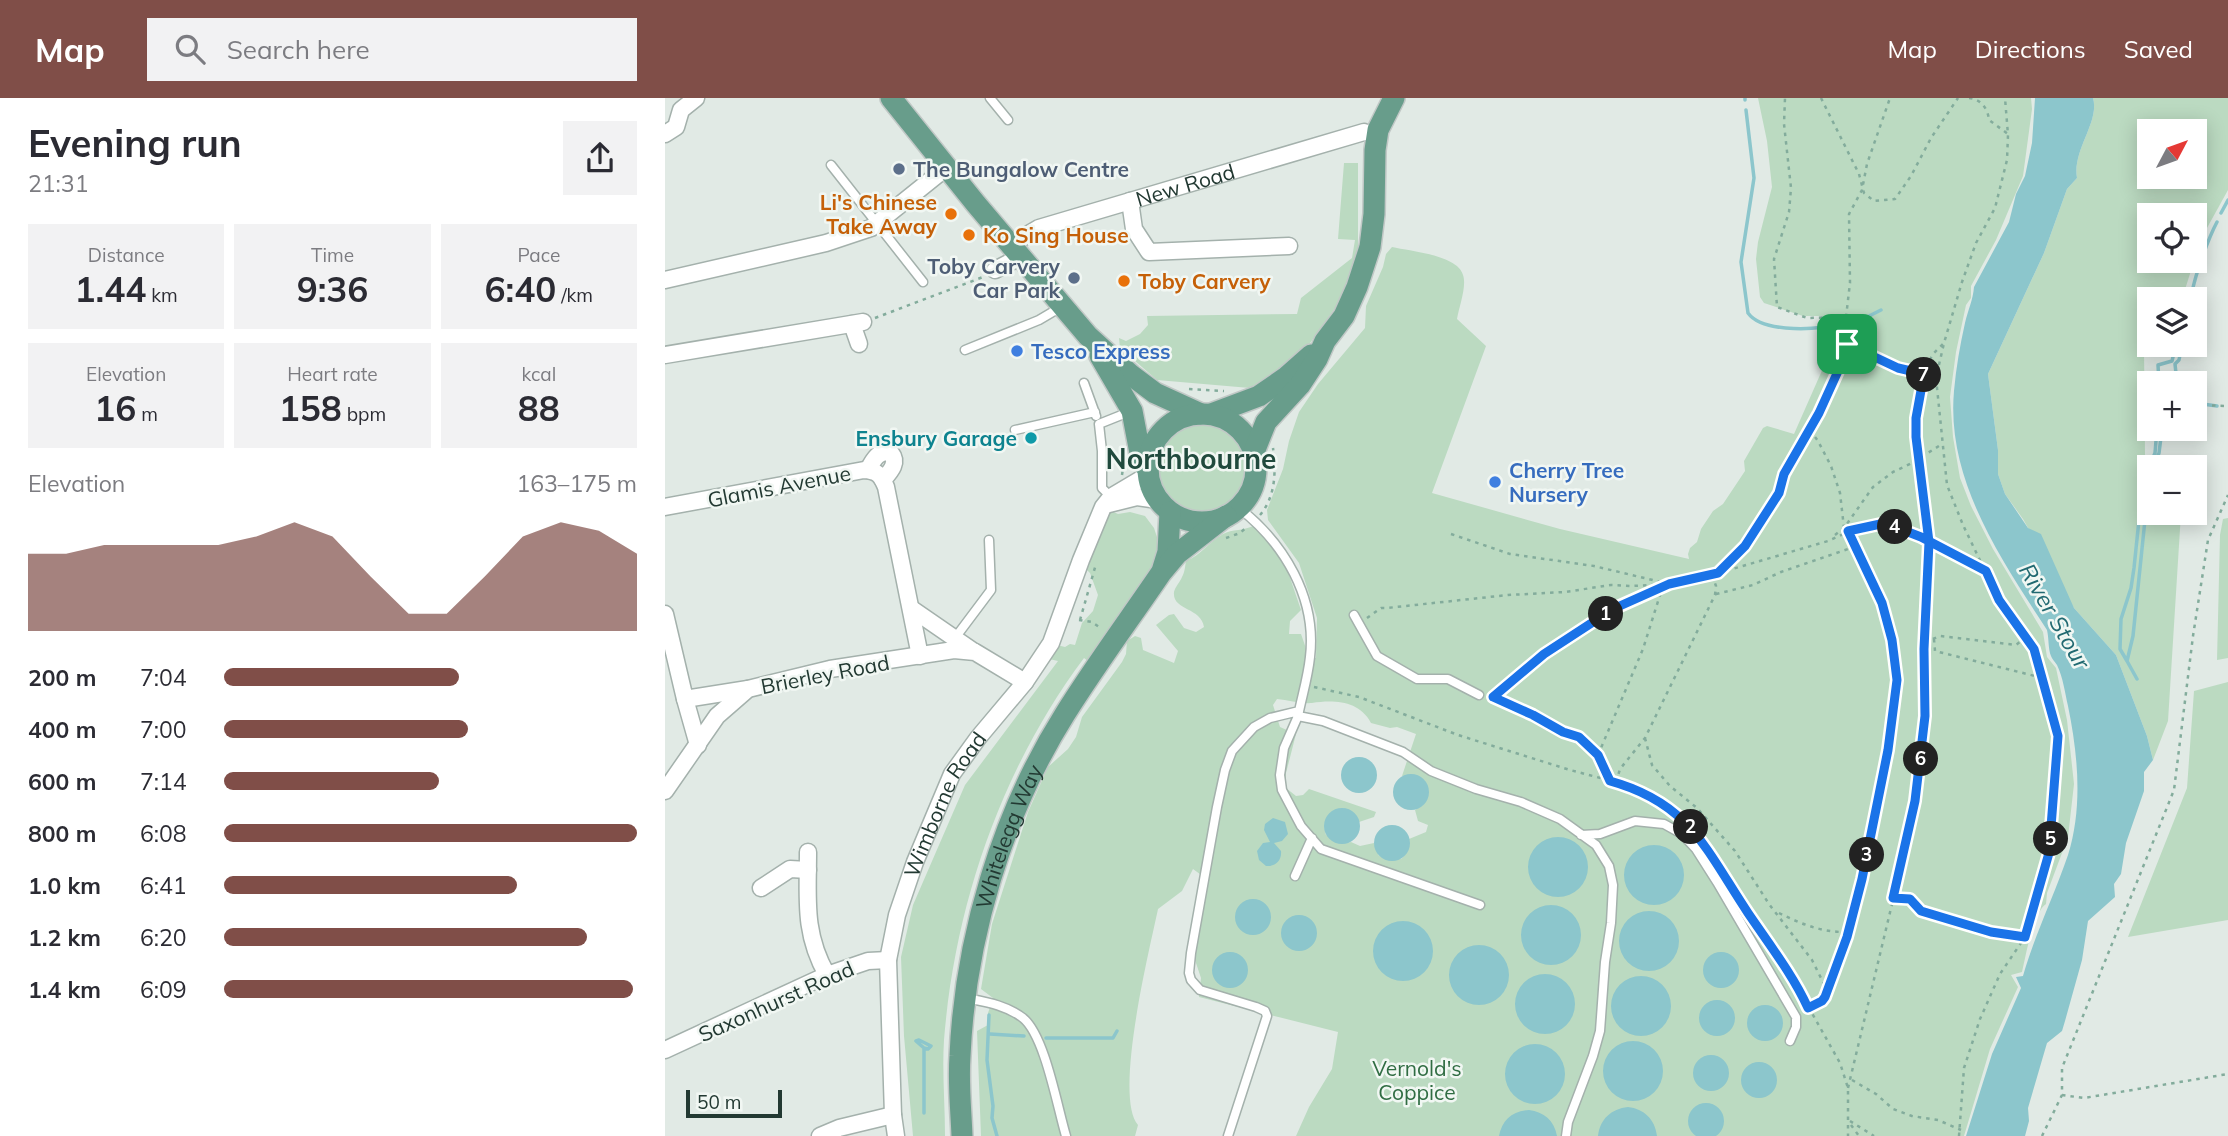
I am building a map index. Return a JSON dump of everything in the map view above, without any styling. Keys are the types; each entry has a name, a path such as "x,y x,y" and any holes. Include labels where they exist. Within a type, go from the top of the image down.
{"main road":[{"path":"891,98 1088,336 1155,393 1225,419 1247,438 1254,452 1256,467 1254,482 1240,515 1198,522 1183,519 1164,506 1142,458 1132,411 1088,336"},
{"path":"1254,452 1262,428 1300,385 1325,341 1344,316 1357,287 1370,247 1378,130 1394,98"},
{"path":"1148,473 1152,446 1158,435 1177,420 1206,414 1259,396 1285,378 1325,341"},
{"name":"Whitelegg Way","path":"1161,573 1168,552 1164,506"},
{"name":"Whitelegg Way","path":"962,1136 960,1057 969,972 999,855 1023,793 1065,715 1161,573 1178,554 1240,515"}],"street":[{"path":"665,134 676,127 681,110 696,98"},
{"name":"New Road","path":"1015,251 1039,228 1364,132"},
{"path":"665,280 826,243 876,225 947,167"},
{"path":"1130,201 1134,229 1149,252 1289,246"},
{"path":"995,270 1015,251"},
{"path":"665,355 858,323 860,347"},
{"path":"868,470 880,454 891,453 894,466 884,481"},
{"name":"Glamis Avenue","path":"665,507 868,470 875,471 884,481 920,656"},
{"path":"1112,498 1148,473"},
{"path":"1112,498 1137,497 1164,506"},
{"name":"Wimborne Road","path":"896,1136 888,960 897,915 915,862 952,774 1025,682 1051,643 1081,560 1112,498"},
{"path":"912,609 1025,682"},
{"path":"665,614 698,745"},
{"name":"Brierley Road","path":"665,791 717,716 748,689 830,669 954,650 975,652"},
{"path":"685,699 748,689"},
{"path":"808,852 809,932 816,955 827,975"},
{"path":"761,888 790,869 808,870"},
{"name":"Saxonhurst Road","path":"665,1050 827,975 868,961 888,960"},
{"path":"824,1135 839,1128 893,1115"}],"lane":[{"path":"990,98 1008,120"},
{"path":"831,165 923,282"},
{"path":"965,350 1038,320 1063,306"},
{"path":"1084,383 1099,424 1102,488 1112,498"},
{"path":"1099,424 1132,411"},
{"path":"1015,430 1095,412"},
{"path":"1240,515 1284,553 1298,580 1311,626 1311,657 1299,713 1284,748 1280,775 1282,790 1301,826 1321,849 1480,905"},
{"path":"955,638 991,590 989,540"},
{"path":"1354,615 1377,656 1417,678 1448,679 1479,695"},
{"path":"1228,1136 1267,1016 1265,1011 1256,1007 1200,990 1191,980 1191,953 1199,904 1217,807 1232,751 1254,727 1270,718 1299,713 1403,752 1431,771 1476,789 1521,802 1560,819 1595,845 1609,866 1613,886 1611,923 1600,1031 1568,1122 1566,1136"},
{"path":"1581,835 1600,834 1635,821 1664,824 1682,834 1696,849 1796,1017 1796,1027 1790,1041"},
{"path":"1601,855 1603,840 1609,830"},
{"path":"1296,876 1312,838"},
{"path":"966,998 995,1004 1011,1011 1025,1020 1039,1038 1066,1136"}],"path":[{"path":"1785,98 1784,124 1791,188 1789,212 1773,259 1777,307 1807,318 1846,317"},
{"path":"1821,98 1859,174 1864,192 1874,201 1895,199 1912,176 1931,138 1958,98"},
{"path":"1718,573 1745,546 1779,493 1789,462 1810,430 1839,369 1850,336 1846,317 1850,283 1849,214 1862,187 1867,164 1890,98"},
{"path":"1969,98 1982,104 1988,111 1989,120 2008,135"},
{"path":"1959,1136 1964,1068 1980,1018 2000,974 2025,937 2049,853 2058,736 2034,649 1999,600 1947,485 1936,378 1962,282 1976,243 1995,208 2007,160 2008,135 2004,98"},
{"path":"858,323 946,292 995,270"},
{"path":"1847,1088 1911,823 1922,753 1929,542 1916,418 1924,374 1934,353 1944,343"},
{"path":"1847,344 1898,368 1924,374"},
{"path":"1187,389 1241,392 1245,402"},
{"path":"2207,405 2228,406"},
{"path":"1218,542 1240,533 1240,515 1265,509 1274,484 1276,466 1272,437 1262,428"},
{"path":"1810,430 1831,466 1840,493 1843,528"},
{"path":"1828,541 1843,528 1873,486 1942,444"},
{"path":"1112,498 1124,460"},
{"path":"2042,1136 2062,1095 2062,1068 2174,790 2208,540 2228,495"},
{"path":"1359,624 1381,608 1387,607 1565,592 1611,584 1669,584 1712,575 1828,541 1848,531 1885,523 1986,571"},
{"path":"1808,1008 1822,1001 1849,932 1884,777 1897,680 1892,640 1882,603 1848,531 1843,528"},
{"path":"1451,534 1510,554 1594,566 1669,584"},
{"path":"1715,595 1753,585 1781,572 1854,547"},
{"path":"1080,620 1099,554"},
{"path":"1616,782 1620,769 1645,738 1715,595 1716,586 1712,575"},
{"path":"1610,781 1598,755 1579,737 1563,732 1493,697 1544,654 1613,609 1669,584"},
{"path":"1598,755 1643,649 1660,595 1669,584"},
{"path":"1062,614 1092,622 1109,632"},
{"path":"1925,642 1940,636 2016,645 2026,637"},
{"path":"1934,639 1935,651 2043,678"},
{"path":"1314,687 1359,697 1458,735 1646,793 1692,828"},
{"path":"1645,738 1652,765 1722,835 1812,961 1827,990"},
{"path":"1893,898 1910,899 1921,911 1975,928 2025,937"},
{"path":"1746,910 1795,983 1840,1063 1847,1088 1848,1136"},
{"path":"1776,911 1810,927 1831,933 1849,932"},
{"path":"2062,1095 2084,1098 2228,1074"},
{"path":"1844,1077 1867,1088 1893,1109 1912,1116 1938,1120 1961,1130"},
{"path":"1849,1122 1859,1136"},
{"path":"1849,1122 1874,1136"}],"green space":[{"name":"Vernold's Coppice","path":"1758,98 2031,98 2032,109 2023,176 1996,240 1971,286 1971,298 1966,305 1956,352 1950,397 1960,478 1993,549 2043,632 2047,657 2056,668 2067,720 2074,784 2068,837 2047,893 2046,904 2037,916 2022,972 2011,975 2018,987 1990,1049 1964,1136 1296,1136 1309,1107 1332,1069 1338,1032 1199,997 1201,978 1194,957 1208,880 1193,869 1182,891 1158,909 1131,1054 1131,1109 1138,1125 1135,1136 981,1136 977,1031 988,1025 988,1013 993,998 981,989 992,924 1028,812 1048,767 1068,749 1076,737 1082,717 1122,662 1127,641 1135,636 1141,638 1143,650 1174,663 1178,651 1156,625 1174,614 1184,628 1196,632 1204,627 1198,616 1177,603 1175,598 1174,592 1183,575 1186,561 1223,534 1255,525 1285,563 1301,610 1290,621 1289,634 1301,634 1309,657 1316,658 1317,618 1299,563 1268,520 1267,510 1283,469 1299,412 1318,384 1365,328 1366,306 1386,254 1392,247 1421,252 1443,258 1459,268 1464,285 1457,319 1486,346 1432,493 1560,529 1689,559 1690,548 1697,542 1701,529 1713,511 1723,504 1745,471 1744,461 1763,428 1767,426 1794,434 1846,316 1803,316 1764,303 1760,297 1756,259 1772,187 1767,141","holes":["1277,699 1304,703 1345,703 1360,710 1371,723 1397,727 1416,734 1402,776 1416,775 1424,780 1428,797 1423,805 1415,810 1418,821 1428,825 1426,832 1409,839 1408,850 1401,859 1379,856 1374,843 1360,846 1326,835 1326,819 1336,810 1349,810 1359,822 1374,817 1376,812 1309,789 1303,795 1296,796 1286,788 1286,773 1296,734 1280,727 1273,705"]},
{"path":"2093,98 2228,98 2228,190 2207,228 2207,203 2137,203 2137,273 2190,273 2186,287 2137,287 2137,357 2144,357 2144,371 2137,371 2137,441 2145,441 2145,455 2137,455 2137,525 2180,525 2168,721 2153,760 2147,736 2116,655 2074,608 2023,519 2005,494 1998,474 1998,450 1988,374 2044,253 2067,189 2077,178 2078,157 2093,117"},
{"path":"1344,163 1358,163 1358,258 1335,308 1303,353 1250,388 1157,380 1120,348 1119,338 1126,341 1140,334 1148,325 1147,316 1297,314 1301,298 1352,258 1355,240 1338,239"},
{"path":"1201,422 1218,426 1233,435 1242,450 1246,467 1242,484 1233,499 1218,508 1201,512 1184,508 1169,499 1160,484 1156,467 1160,450 1169,435 1184,426"},
{"path":"1109,510 1118,514 1130,512 1145,516 1154,528 1158,540 1163,541 1160,554 1131,602 1088,661 1084,658 1055,700 1007,791 987,839 959,938 943,1052 945,1136 913,1136 904,1036 901,957 913,905 965,785 1058,661 1049,659 1057,645 1075,645 1082,623 1093,611 1098,595 1090,573 1083,566"},
{"path":"2228,518 2228,658 2217,660 2220,535 2223,519"},
{"path":"2228,682 2228,920 2128,937 2187,788 2194,691"}],"water":[{"name":"River Stour","path":"2035,98 2093,98 2094,107 2078,157 2077,178 2067,189 2044,253 1988,374 1998,450 1998,474 2005,494 2028,528 2041,534 2074,608 2116,655 2147,736 2153,760 2144,772 2144,791 2126,843 2121,874 2114,884 2115,897 2088,921 2082,960 2065,1021 2062,1031 2047,1043 2028,1108 2029,1121 2025,1136 1966,1136 1992,1054 2021,988 2016,977 2023,976 2068,855 2076,818 2076,762 2061,675 2050,653 2047,630 1995,547 1980,517 1959,456 1954,424 1954,391 1965,323 1974,287 2009,222 2016,194 2025,176 2032,143"},
{"path":"1359,757 1372,762 1377,775 1372,788 1359,793 1346,788 1341,775 1346,762"},
{"path":"1411,774 1424,779 1429,792 1424,805 1411,810 1398,805 1393,792 1398,779"},
{"path":"1342,808 1355,813 1360,826 1355,839 1342,844 1329,839 1324,826 1329,813"},
{"path":"1273,818 1285,822 1288,834 1282,841 1274,843 1281,851 1277,863 1266,866 1259,860 1257,851 1263,843 1270,842 1264,830 1265,824"},
{"path":"1392,825 1405,830 1410,843 1405,856 1392,861 1379,856 1374,843 1379,830"},
{"path":"1558,837 1579,846 1588,867 1579,888 1558,897 1537,888 1528,867 1537,846"},
{"path":"1654,845 1675,854 1684,875 1675,896 1654,905 1633,896 1624,875 1633,854"},
{"path":"1253,899 1266,904 1271,917 1266,930 1253,935 1240,930 1235,917 1240,904"},
{"path":"1551,905 1572,914 1581,935 1572,956 1551,965 1530,956 1521,935 1530,914"},
{"path":"1649,911 1670,920 1679,941 1670,962 1649,971 1628,962 1619,941 1628,920"},
{"path":"1299,915 1312,920 1317,933 1312,946 1299,951 1286,946 1281,933 1286,920"},
{"path":"1403,921 1424,930 1433,951 1424,972 1403,981 1382,972 1373,951 1382,930"},
{"path":"1479,945 1500,954 1509,975 1500,996 1479,1005 1458,996 1449,975 1458,954"},
{"path":"1230,952 1243,957 1248,970 1243,983 1230,988 1217,983 1212,970 1217,957"},
{"path":"1721,952 1734,957 1739,970 1734,983 1721,988 1708,983 1703,970 1708,957"},
{"path":"1545,974 1566,983 1575,1004 1566,1025 1545,1034 1524,1025 1515,1004 1524,983"},
{"path":"1641,976 1662,985 1671,1006 1662,1027 1641,1036 1620,1027 1611,1006 1620,985"},
{"path":"1717,1000 1730,1005 1735,1018 1730,1031 1717,1036 1704,1031 1699,1018 1704,1005"},
{"path":"1765,1005 1778,1010 1783,1023 1778,1036 1765,1041 1752,1036 1747,1023 1752,1010"},
{"path":"1633,1041 1654,1050 1663,1071 1654,1092 1633,1101 1612,1092 1603,1071 1612,1050"},
{"path":"1535,1044 1556,1053 1565,1074 1556,1095 1535,1104 1514,1095 1505,1074 1514,1053"},
{"path":"1711,1055 1724,1060 1729,1073 1724,1086 1711,1091 1698,1086 1693,1073 1698,1060"},
{"path":"1759,1062 1772,1067 1777,1080 1772,1093 1759,1098 1746,1093 1741,1080 1746,1067"},
{"path":"1699,1105 1713,1105 1722,1114 1722,1128 1713,1137 1699,1137 1690,1128 1690,1114"},
{"path":"1628,1107 1648,1116 1657,1136 1598,1136 1607,1116"},
{"path":"1529,1110 1547,1118 1557,1136 1499,1136 1509,1117"}],"waterway":[{"path":"1746,110 1754,178 1741,262 1748,313 1756,320 1779,327 1809,328 1845,323"},
{"path":"2221,213 2228,200"},
{"path":"2194,287 2201,260 2217,222"},
{"path":"1852,321 1881,310"},
{"path":"2158,371 2158,365 2172,361 2173,357"},
{"path":"2176,371 2175,364 2180,357"},
{"path":"2207,405 2217,406"},
{"path":"2127,661 2120,649 2121,619 2131,588 2143,481 2155,453 2156,441"},
{"path":"2158,455 2160,441"},
{"path":"2137,679 2127,661 2133,636 2144,525"},
{"path":"989,1015 987,1060 992,1118 997,1136"},
{"path":"1046,1038 1113,1038 1117,1031"},
{"path":"990,1034 1024,1036"},
{"path":"924,1048 916,1041 931,1046 924,1048 924,1113"}],"place":[{"name":"The Bungalow Centre","path":"899,169"},
{"name":"Li's Chinese Take Away","path":"951,214"},
{"name":"Ko Sing House","path":"969,235"},
{"name":"Toby Carvery Car Park","path":"1074,278"},
{"name":"Toby Carvery","path":"1124,281"},
{"name":"Tesco Express","path":"1017,351"},
{"name":"Ensbury Garage","path":"1031,438"},
{"name":"Cherry Tree Nursery","path":"1495,482"}],"district":[{"name":"Northbourne","path":"1191,458"}],"route":[{"path":"1847,344 1819,413 1789,462 1779,493 1745,546 1718,573 1669,584 1613,609 1544,654 1493,697 1563,732 1579,737 1598,755 1610,781 1646,793 1685,821 1719,864 1808,1008 1825,997 1847,937 1884,777 1897,680 1892,640 1882,603 1865,572 1848,531 1885,523 1921,537 1929,542 1948,552 1986,571 1999,600 2034,649 2043,678 2058,736 2053,823 2049,853 2025,937 1975,928 1921,911 1910,899 1893,898 1915,801 1925,716 1924,649 1929,542 1916,437 1916,418 1924,374 1898,368 1847,344"}]}
